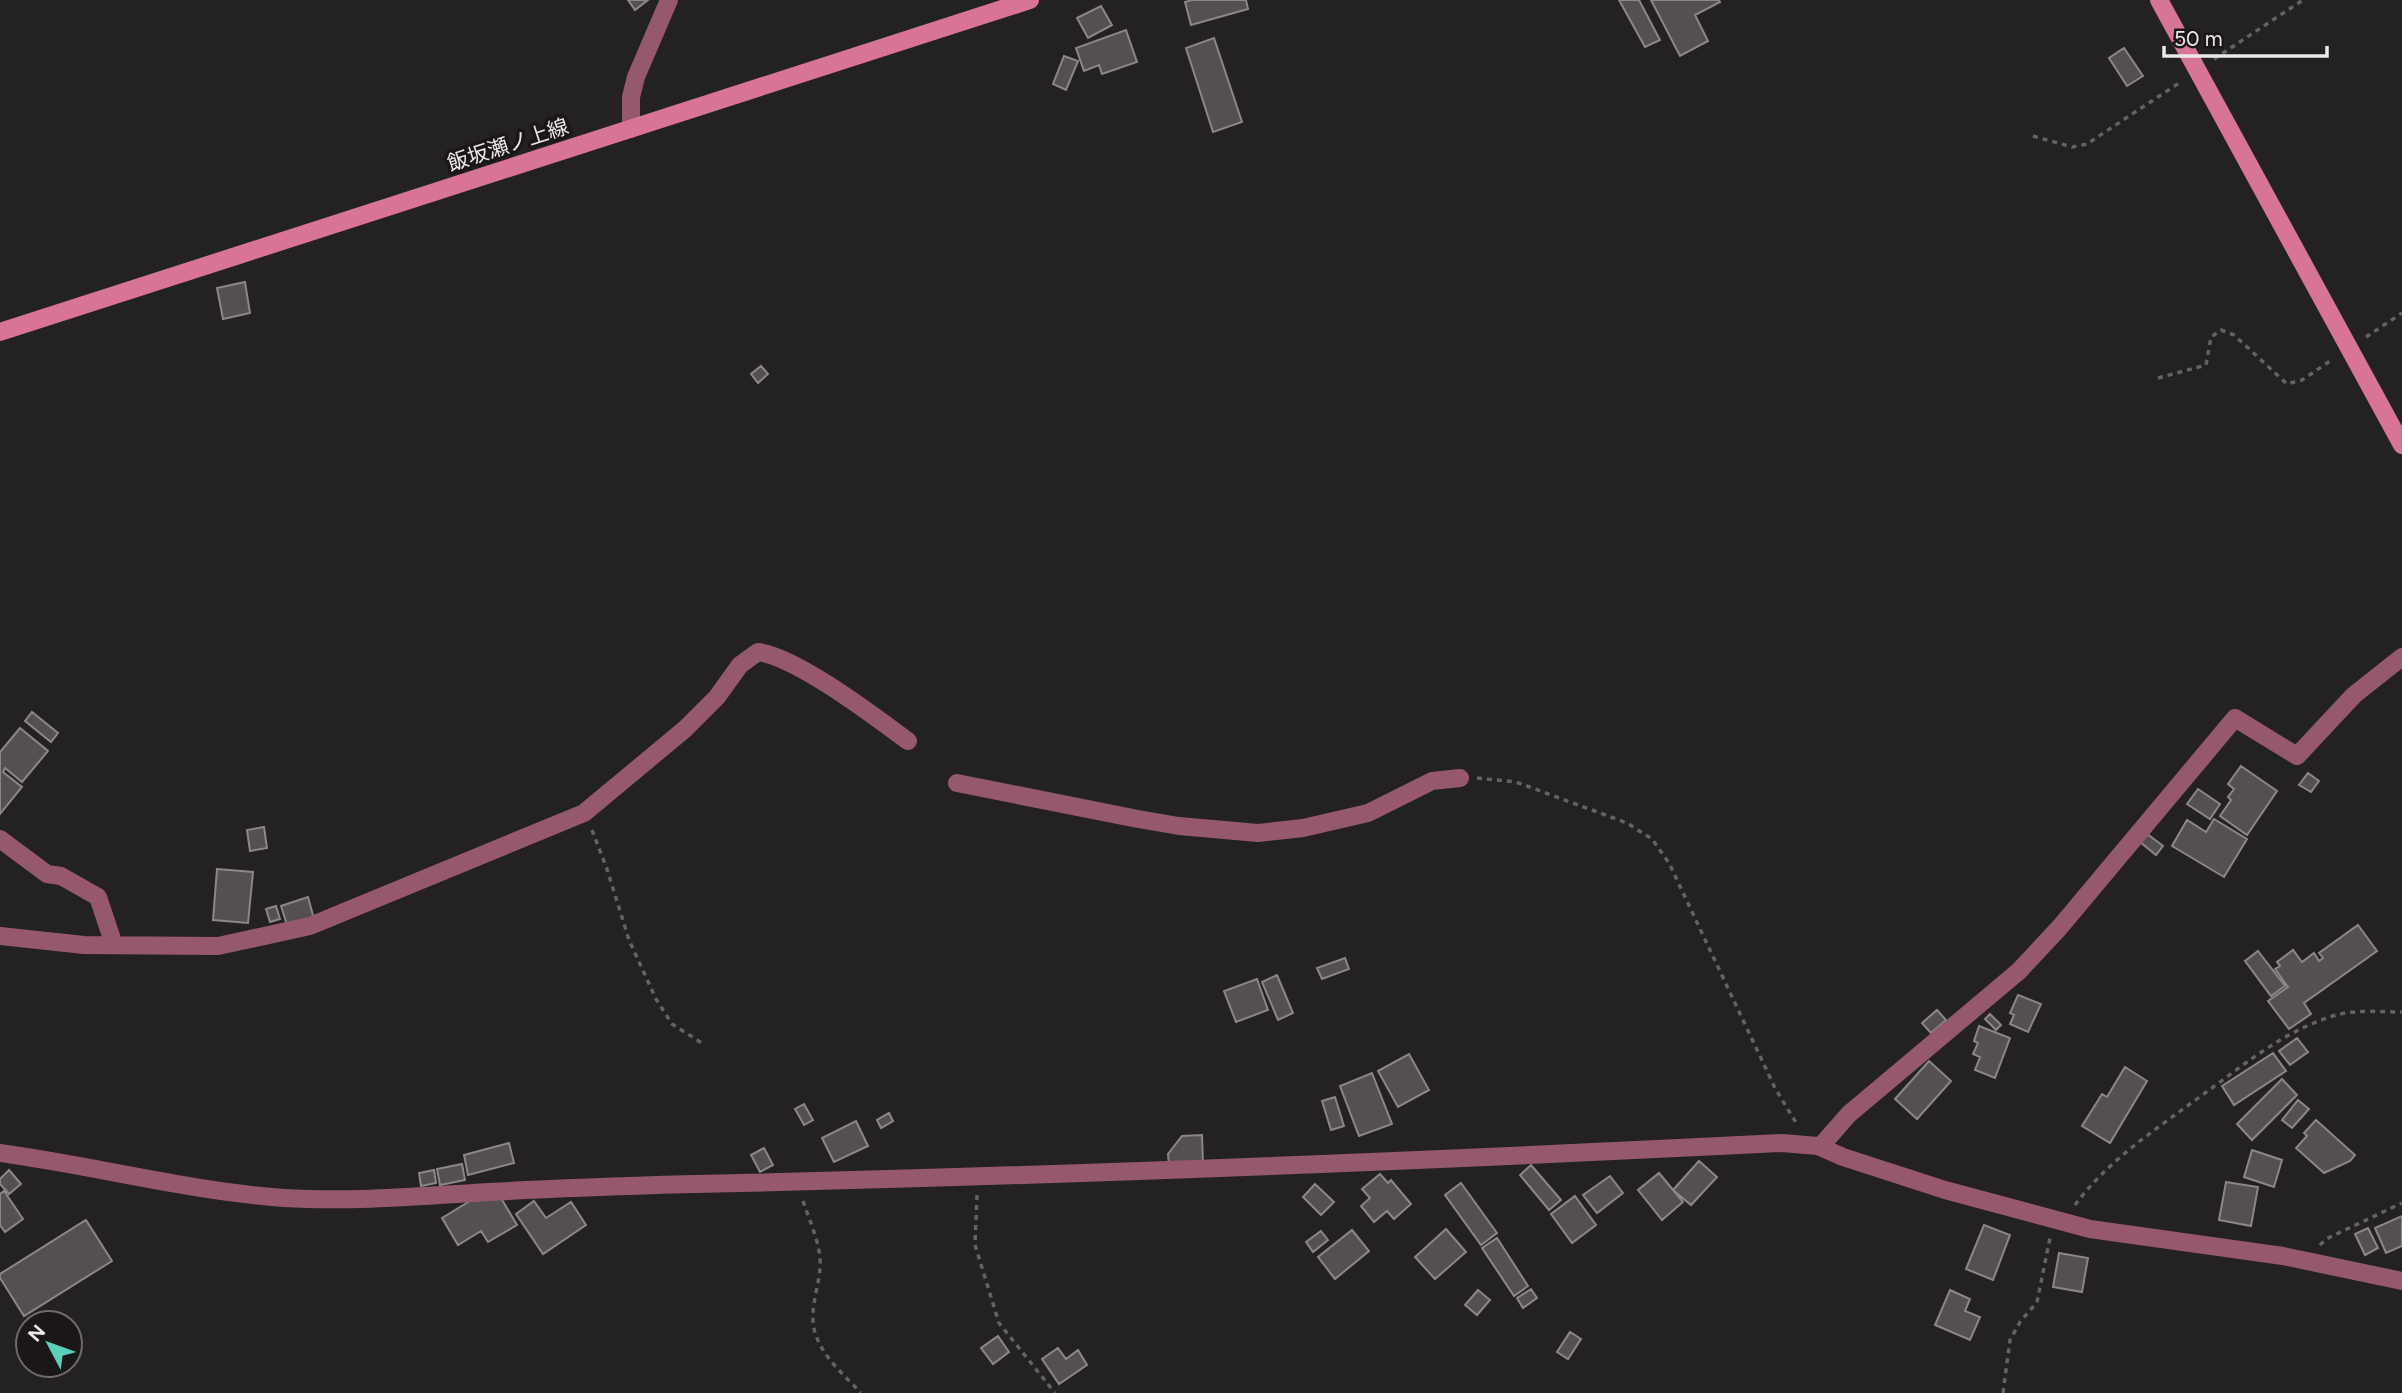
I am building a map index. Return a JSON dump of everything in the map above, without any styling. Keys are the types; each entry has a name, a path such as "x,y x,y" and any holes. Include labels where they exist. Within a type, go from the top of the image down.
{"main road":[{"name":"飯坂瀬ノ上線","path":"0,332 1030,0"},
{"path":"2159,0 2402,445"}],"street":[{"path":"631,129 631,97 636,77 669,0"},
{"path":"0,936 114,945 218,946 310,926 584,813 639,770 685,729 717,696 740,665 758,652 769,653 799,668 908,741"},
{"path":"1812,1146 2019,971 2060,927 2235,718 2297,756 2354,695 2402,657"},
{"path":"957,783 1179,826 1258,833 1303,828 1368,813 1432,781 1460,778"},
{"path":"0,839 47,874 61,876 98,897 114,945"},
{"path":"0,1153 56,1160 168,1183 284,1198 390,1198 645,1185 978,1178 1379,1163 1782,1143 1812,1146 1945,1190 2090,1228 2309,1261 2402,1281"}],"path":[{"path":"2033,136 2072,147 2087,144 2303,0"},
{"path":"2158,378 2206,365 2211,337 2221,330 2234,335 2287,384 2302,380 2402,313"},
{"path":"1460,778 1481,777 1516,782 1627,823 1652,839 1670,863 1775,1088 1812,1146"},
{"path":"584,813 607,869 629,940 656,999 672,1024 705,1045"},
{"path":"2003,1393 2014,1332 2037,1302 2059,1220 2114,1161 2273,1044 2333,1015 2355,1011 2402,1012"},
{"path":"978,1178 975,1245 992,1305 999,1323 1055,1393"},
{"path":"800,1182 820,1255 813,1314 817,1338 861,1393"},
{"path":"2309,1261 2326,1239 2402,1203"}],"building":[{"path":"628,0 648,0 635,10"},
{"path":"1246,0 1248,9 1191,25 1185,2"},
{"path":"1619,0 1639,0 1660,40 1645,47"},
{"path":"1651,0 1719,0 1720,2 1695,15 1708,41 1680,56"},
{"path":"1101,6 1112,25 1088,38 1077,18"},
{"path":"1126,30 1137,62 1102,74 1099,65 1084,71 1076,48"},
{"path":"1214,38 1242,122 1213,132 1186,48"},
{"path":"2124,48 2143,76 2127,86 2109,58"},
{"path":"1064,56 1078,61 1066,90 1053,84"},
{"path":"245,282 250,313 223,319 217,288"},
{"path":"761,366 768,374 758,383 751,374"},
{"path":"32,712 58,733 51,742 25,721"},
{"path":"20,728 48,751 22,782 5,768 3,772 22,787 0,814 0,752"},
{"path":"2241,766 2277,791 2247,835 2220,816 2231,800 2228,797 2234,789 2228,784"},
{"path":"2308,773 2319,781 2311,792 2299,785"},
{"path":"2198,789 2220,804 2210,819 2187,804"},
{"path":"2214,819 2247,839 2224,877 2172,846 2187,820 2206,832"},
{"path":"264,827 267,848 250,851 247,830"},
{"path":"2146,833 2163,846 2156,855 2140,842"},
{"path":"217,869 253,872 248,923 213,920"},
{"path":"308,897 314,919 288,928 281,906"},
{"path":"276,906 280,919 270,922 266,909"},
{"path":"2358,925 2377,951 2304,1003 2311,1014 2289,1029 2268,1001 2288,987 2275,969 2280,966 2277,962 2293,950 2302,962 2314,953 2319,961 2323,958 2319,953"},
{"path":"2258,951 2285,986 2271,996 2245,961"},
{"path":"1345,958 1349,969 1322,979 1317,968"},
{"path":"1277,975 1293,1013 1278,1020 1262,982"},
{"path":"1257,979 1268,1010 1236,1022 1224,991"},
{"path":"2018,995 2041,1004 2028,1032 2010,1024 2014,1015 2010,1013"},
{"path":"1937,1010 1946,1020 1931,1033 1922,1023"},
{"path":"1990,1014 2001,1025 1996,1030 1985,1019"},
{"path":"1979,1026 2010,1038 1995,1078 1975,1070 1980,1057 1973,1054 1978,1043 1974,1041"},
{"path":"2297,1038 2308,1052 2290,1065 2279,1051"},
{"path":"2273,1053 2286,1071 2234,1105 2222,1086"},
{"path":"1409,1054 1429,1090 1398,1107 1378,1071"},
{"path":"1929,1061 1951,1081 1917,1119 1895,1099"},
{"path":"2125,1067 2147,1081 2110,1143 2082,1126 2102,1094 2107,1097"},
{"path":"1372,1073 1392,1124 1359,1136 1340,1086"},
{"path":"2282,1079 2297,1095 2252,1140 2237,1124"},
{"path":"1335,1097 1344,1126 1331,1130 1322,1101"},
{"path":"2298,1100 2309,1109 2292,1128 2282,1120"},
{"path":"804,1104 813,1120 804,1125 795,1109"},
{"path":"889,1113 893,1121 881,1128 877,1120"},
{"path":"2316,1120 2355,1155 2350,1161 2324,1173 2296,1148 2307,1136 2304,1133"},
{"path":"856,1121 868,1146 834,1162 822,1138"},
{"path":"1202,1135 1203,1163 1169,1165 1168,1154 1182,1136"},
{"path":"509,1143 514,1163 468,1175 464,1155"},
{"path":"764,1148 773,1165 760,1172 751,1155"},
{"path":"2252,1150 2282,1160 2274,1187 2244,1177"},
{"path":"1699,1161 1717,1177 1691,1205 1673,1190"},
{"path":"462,1164 465,1180 440,1185 437,1169"},
{"path":"1531,1165 1561,1200 1549,1210 1520,1175"},
{"path":"9,1170 21,1184 9,1194 0,1184 0,1179"},
{"path":"434,1170 436,1183 421,1186 419,1173"},
{"path":"1659,1173 1683,1202 1662,1220 1638,1190"},
{"path":"1380,1174 1388,1183 1391,1180 1411,1204 1394,1219 1387,1211 1374,1222 1361,1206 1370,1198 1362,1189"},
{"path":"1610,1176 1623,1193 1597,1213 1583,1195"},
{"path":"2226,1182 2258,1187 2251,1226 2219,1220"},
{"path":"1461,1183 1497,1233 1481,1245 1445,1195"},
{"path":"1315,1184 1334,1202 1321,1215 1303,1197"},
{"path":"4,1191 23,1219 5,1232 0,1225 0,1194"},
{"path":"1575,1196 1596,1225 1572,1243 1551,1214"},
{"path":"501,1198 517,1225 488,1242 481,1231 458,1245 442,1218 470,1201"},
{"path":"534,1201 546,1218 571,1202 586,1225 543,1254 516,1214"},
{"path":"2402,1216 2402,1246 2386,1253 2375,1228"},
{"path":"86,1220 112,1261 35,1309 20,1309 0,1274"},
{"path":"1984,1225 2010,1235 1993,1280 1966,1269"},
{"path":"2368,1228 2378,1248 2365,1255 2355,1234"},
{"path":"1446,1229 1466,1252 1435,1279 1415,1257"},
{"path":"1352,1230 1369,1251 1335,1279 1318,1257"},
{"path":"1321,1231 1328,1240 1313,1252 1306,1242"},
{"path":"1497,1238 1528,1286 1514,1296 1482,1248"},
{"path":"2059,1253 2088,1258 2082,1292 2053,1287"},
{"path":"1531,1289 1537,1298 1523,1308 1517,1298"},
{"path":"1478,1290 1490,1300 1477,1315 1465,1305"},
{"path":"1950,1290 1970,1299 1965,1311 1980,1317 1970,1340 1935,1325"},
{"path":"1570,1332 1581,1339 1568,1359 1557,1352"},
{"path":"998,1336 1009,1352 993,1364 981,1348"},
{"path":"1058,1348 1066,1359 1078,1350 1087,1365 1059,1384 1042,1359"}]}
